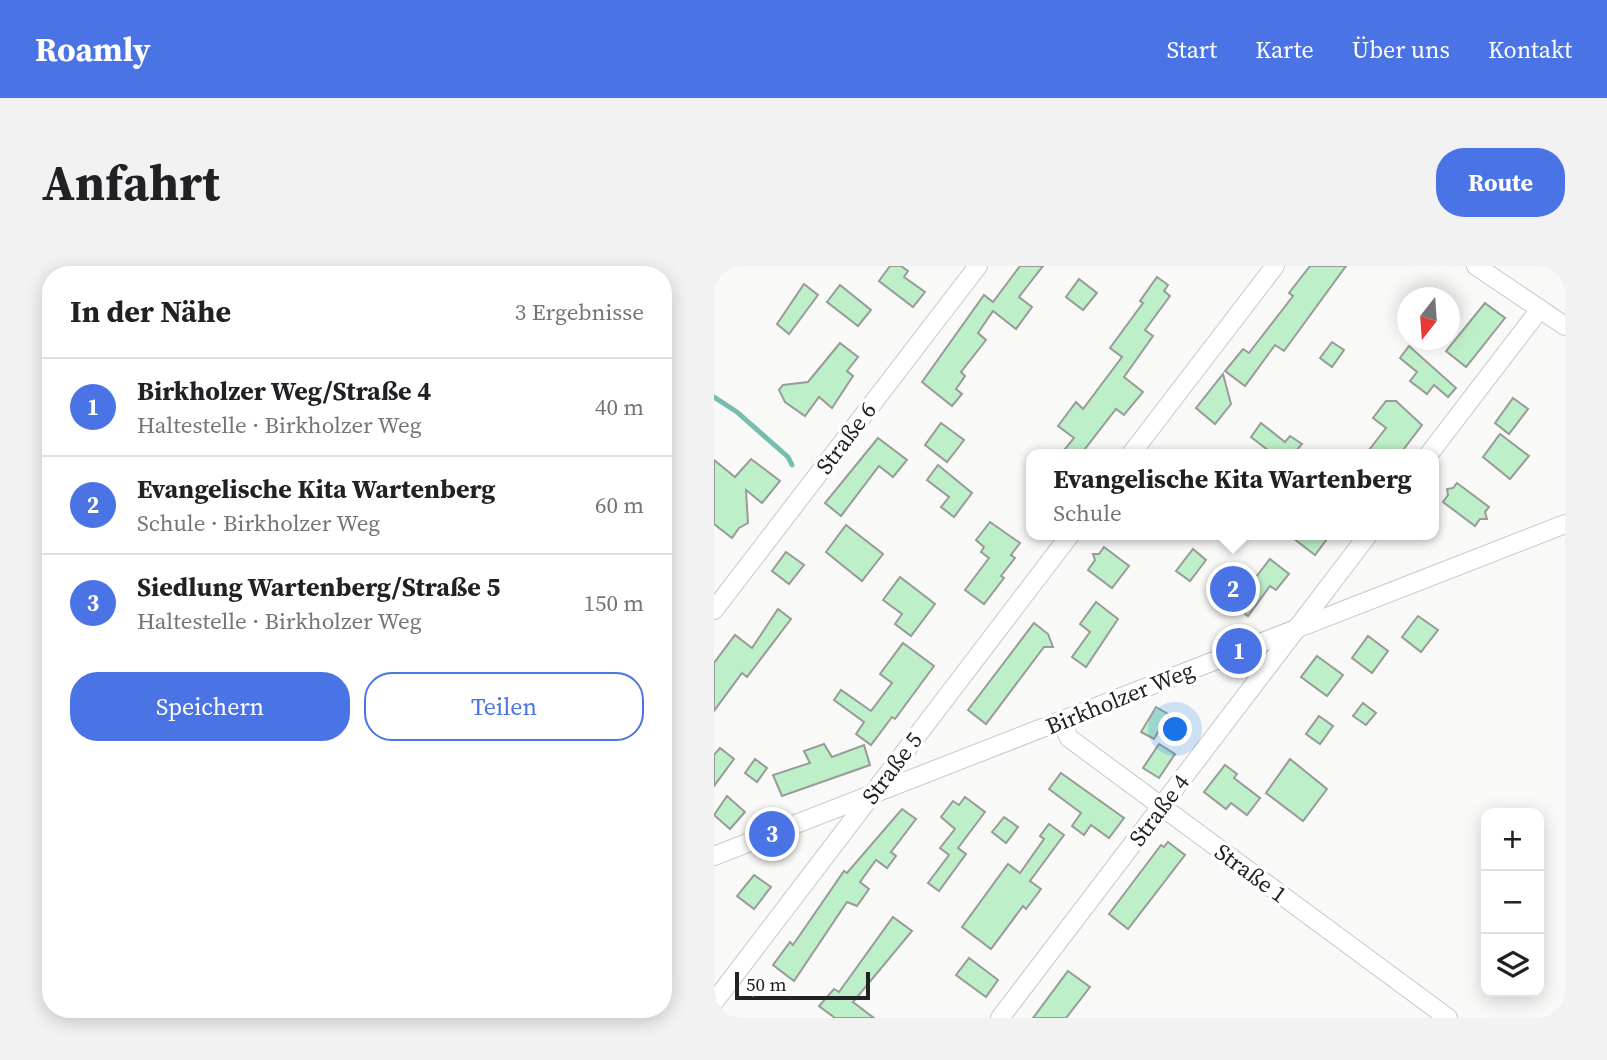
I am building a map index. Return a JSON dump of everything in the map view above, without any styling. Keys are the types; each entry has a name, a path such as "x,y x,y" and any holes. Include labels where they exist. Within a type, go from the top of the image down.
{"street":[{"name":"Straße 6","path":"714,610 978,266"},
{"path":"1135,449 1275,266"},
{"path":"1476,266 1565,326"},
{"path":"1433,449 1540,309"},
{"name":"Birkholzer Weg","path":"714,856 1565,524"},
{"name":"Straße 5","path":"714,1002 1066,540"},
{"name":"Straße 4","path":"1000,1018 1364,540"},
{"name":"Straße 1","path":"1062,721 1069,738 1448,1018"}],"building":[{"path":"890,266 901,266 908,271 904,277 925,292 913,307 879,281"},
{"path":"1020,266 1043,266 1019,297 1032,307 1016,329 993,311 978,333 986,340 961,372 965,376 956,389 962,394 952,406 922,382 984,295 993,302"},
{"path":"1310,266 1346,266 1284,351 1275,345 1245,386 1225,371 1243,349 1249,353 1293,296 1289,293"},
{"path":"1157,277 1168,285 1164,291 1170,296 1145,330 1153,336 1124,377 1143,392 1124,415 1116,409 1085,449 1065,449 1074,438 1058,426 1076,402 1083,409 1122,357 1110,348 1143,303 1140,301"},
{"path":"1079,279 1097,293 1083,310 1066,297"},
{"path":"804,284 818,295 789,334 777,324"},
{"path":"840,285 871,310 858,326 827,302"},
{"path":"1485,303 1505,318 1466,367 1446,351 1460,350 1460,334"},
{"path":"1332,342 1344,350 1332,367 1320,358"},
{"path":"840,343 858,357 847,371 853,376 832,408 819,397 805,416 785,402 779,390 783,385 808,382"},
{"path":"1406,350 1413,350 1456,388 1448,397 1434,385 1427,394 1410,381 1417,372 1400,358"},
{"path":"1223,374 1231,404 1215,424 1196,408"},
{"path":"1513,398 1528,409 1509,434 1495,423"},
{"path":"1386,401 1396,401 1422,425 1404,449 1370,449 1386,428 1373,418"},
{"path":"941,423 964,440 947,462 925,445"},
{"path":"1261,423 1285,442 1290,436 1302,444 1298,449 1267,449 1251,437"},
{"path":"1500,434 1529,456 1510,479 1483,457"},
{"path":"878,438 907,460 893,477 879,466 841,516 825,503"},
{"path":"751,459 780,481 762,503 746,490 748,523 739,528 732,538 714,524 714,460 735,477"},
{"path":"938,465 972,493 954,517 941,507 949,497 927,480"},
{"path":"1457,483 1489,507 1485,512 1487,519 1480,519 1475,526 1443,502 1448,495 1447,489 1453,488"},
{"path":"990,522 1020,543 1011,555 1015,558 1001,576 1004,578 984,604 965,590 989,558 981,552 984,547 976,540"},
{"path":"846,525 883,554 862,581 826,552"},
{"path":"1296,540 1326,540 1315,555"},
{"path":"1104,547 1129,566 1112,588 1088,570 1095,560 1093,554 1099,554"},
{"path":"1193,549 1206,560 1190,581 1176,571"},
{"path":"786,552 804,565 789,584 772,571"},
{"path":"1270,559 1289,574 1276,590 1270,586 1248,616 1219,595 1229,580 1245,591"},
{"path":"900,577 935,604 911,636 895,624 902,614 883,600"},
{"path":"1096,602 1118,619 1086,667 1072,657 1090,632 1080,624"},
{"path":"778,609 791,619 747,677 742,673 714,711 714,663 735,635 752,648"},
{"path":"1418,616 1438,630 1421,652 1402,637"},
{"path":"1034,623 1048,634 1053,647 1044,647 986,724 968,710"},
{"path":"1368,636 1388,651 1372,673 1352,658"},
{"path":"903,643 934,666 895,719 892,717 871,745 856,734 864,722 834,700 841,690 871,711 892,683 880,674"},
{"path":"1317,656 1343,675 1327,696 1301,677"},
{"path":"1363,703 1376,713 1366,725 1353,716"},
{"path":"1156,707 1168,714 1154,739 1141,732"},
{"path":"1319,716 1333,726 1320,744 1306,734"},
{"path":"824,744 832,757 864,745 870,765 782,796 773,775 810,763 804,751"},
{"path":"1159,744 1175,754 1159,778 1143,768"},
{"path":"720,748 734,759 714,786 714,755"},
{"path":"755,759 767,768 757,782 745,773"},
{"path":"1290,759 1327,789 1303,821 1266,793"},
{"path":"1225,765 1237,774 1234,778 1260,798 1247,815 1231,803 1226,809 1204,792"},
{"path":"1061,773 1124,818 1109,838 1091,825 1084,835 1072,826 1081,813 1049,789"},
{"path":"727,796 745,812 730,829 714,815"},
{"path":"965,797 985,812 958,848 966,854 939,891 928,883 949,855 940,848 955,829 941,817 953,801 959,805"},
{"path":"902,809 916,819 891,852 896,856 887,868 876,860 860,882 869,889 857,906 847,902 794,981 773,965 790,942 793,945 844,871 847,873"},
{"path":"1004,817 1018,827 1006,843 992,832"},
{"path":"1049,824 1064,835 1030,881 1041,889 1026,909 1023,906 991,949 962,927 1008,864 1020,873 1044,839 1040,836"},
{"path":"1168,842 1185,855 1128,929 1109,914 1161,845 1164,847"},
{"path":"754,875 771,887 754,909 737,896"},
{"path":"893,917 912,931 853,1002 874,1018 835,1018 819,1006 834,989 839,992"},
{"path":"969,958 998,980 986,997 956,975"},
{"path":"1068,971 1090,987 1066,1018 1033,1018"}],"waterway":[{"path":"714,397 737,412 788,457 792,465"}],"place":[{"name":"Evangelische Kita Wartenberg","path":"1233,589"},
{"name":"Birkholzer Weg/Straße 4","path":"1239,651"},
{"name":"Siedlung Wartenberg/Straße 5","path":"772,834"}]}
